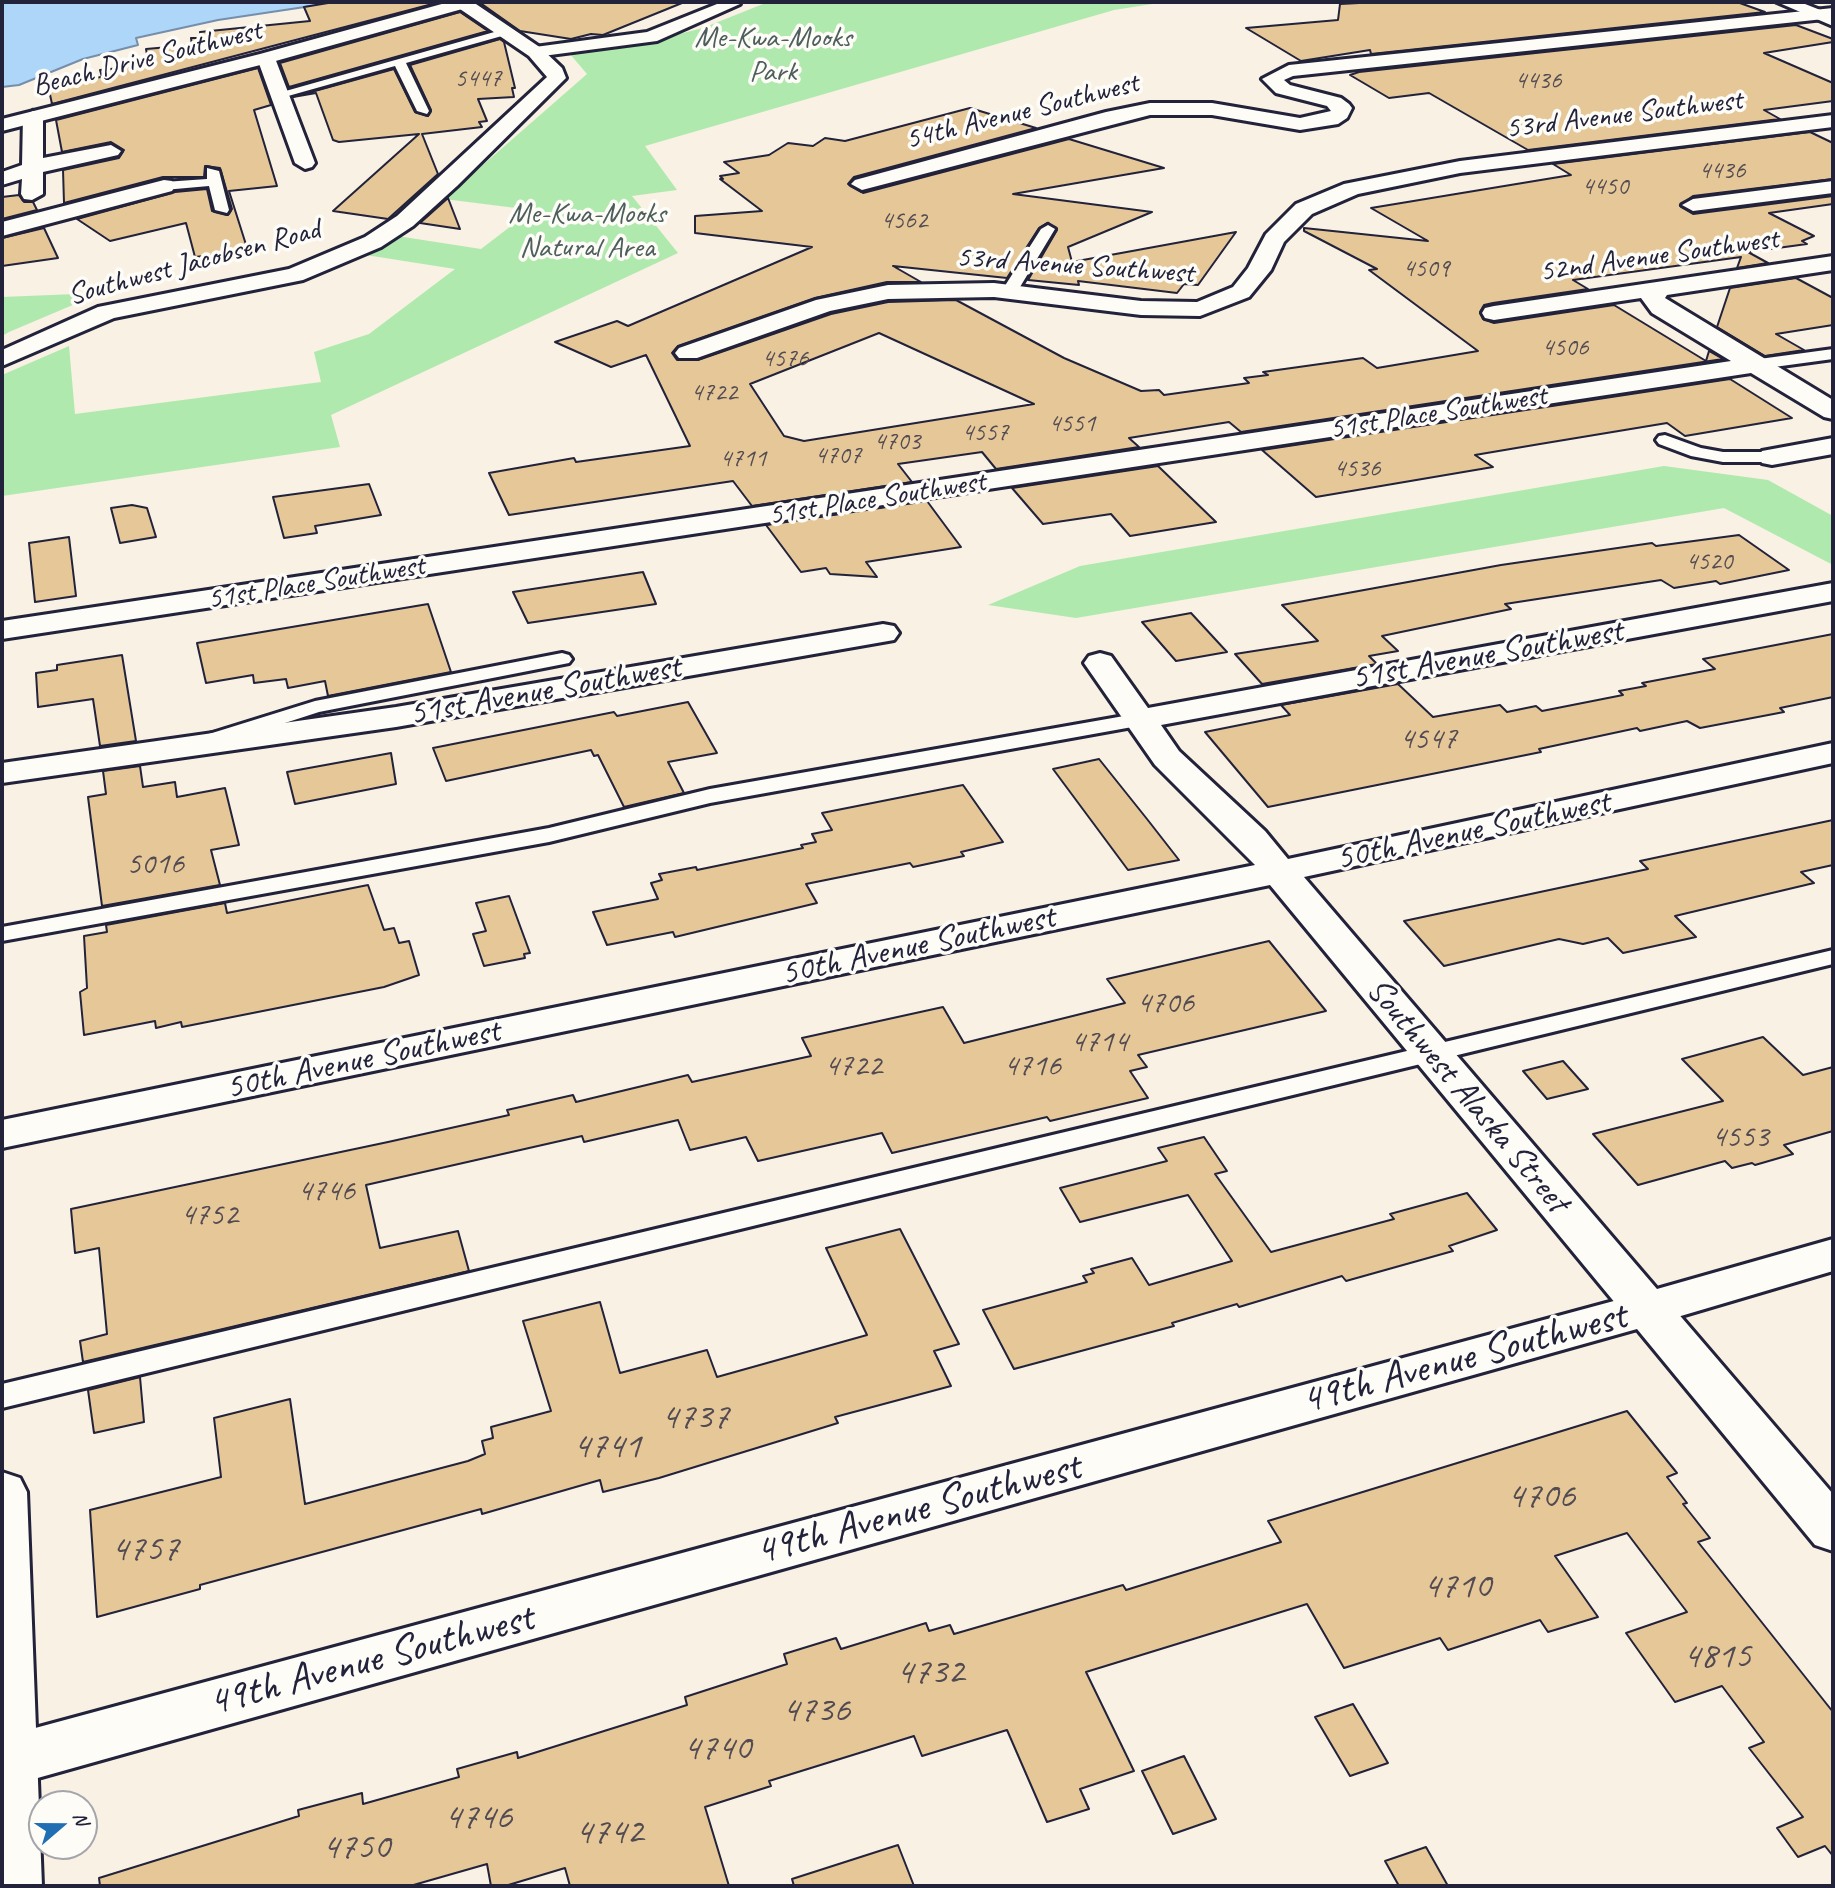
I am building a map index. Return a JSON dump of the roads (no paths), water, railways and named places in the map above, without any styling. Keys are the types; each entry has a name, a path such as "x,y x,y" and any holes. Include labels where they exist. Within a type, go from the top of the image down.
{"street":[{"name":"Southwest Jacobsen Road","path":"2,359 107,312 295,275 373,242 405,221 450,182 557,78 555,72 535,52 465,2"},
{"name":"Beach Drive Southwest","path":"2,125 266,58 465,2"},
{"path":"1786,2 1828,16"},
{"path":"535,52 651,37 731,4"},
{"name":"54th Avenue Southwest","path":"862,184 1113,116 1150,109 1212,109 1300,124 1331,120 1340,114 1342,108 1334,102 1283,89 1271,79 1289,71 1828,16"},
{"path":"266,58 305,163"},
{"path":"31,220 33,117"},
{"name":"53rd Avenue Southwest","path":"688,353 824,305 888,292 947,289 1009,292 1141,308 1200,309 1241,292 1259,270 1273,239 1304,209 1352,189 1460,167 1833,121"},
{"path":"2,179 111,151"},
{"path":"2,229 164,186"},
{"path":"1693,205 1833,187"},
{"name":"52nd Avenue Southwest","path":"1494,313 1833,263"},
{"path":"1658,288 1653,298 1660,308 1833,411"},
{"name":"51st Place Southwest","path":"2,630 1752,365"},
{"path":"1772,457 1833,446"},
{"name":"51st Avenue Southwest","path":"1141,719 1833,592"},
{"name":"51st Avenue Southwest","path":"2,773 396,717 883,633"},
{"name":"Southwest Alaska Street","path":"1100,663 1167,758 1252,839 1833,1530"},
{"name":"50th Avenue Southwest","path":"2,1134 1280,872 1833,753"},
{"name":"49th Avenue Southwest","path":"6,1762 1833,1255"},
{"path":"2,1492 6,1762 12,1886"}],"lane":[{"path":"281,94 505,32"},
{"path":"398,61 423,111"},
{"path":"164,186 214,176 222,210"},
{"path":"1009,292 1048,229"},
{"path":"1752,365 1833,354"},
{"path":"1665,440 1697,452 1723,457 1772,457"},
{"name":"51st Avenue Southwest","path":"207,743 315,707 562,659"},
{"path":"2,934 549,835 710,796 1141,719"},
{"path":"2,1396 1833,957"}],"water":[{"path":"2,2 338,2 218,20 136,38 138,45 83,59 19,85 2,87"}],"park label":[{"name":"Me-Kwa-Mooks Park","path":"773,55"},
{"name":"Me-Kwa-Mooks Natural Area","path":"587,231"}]}
